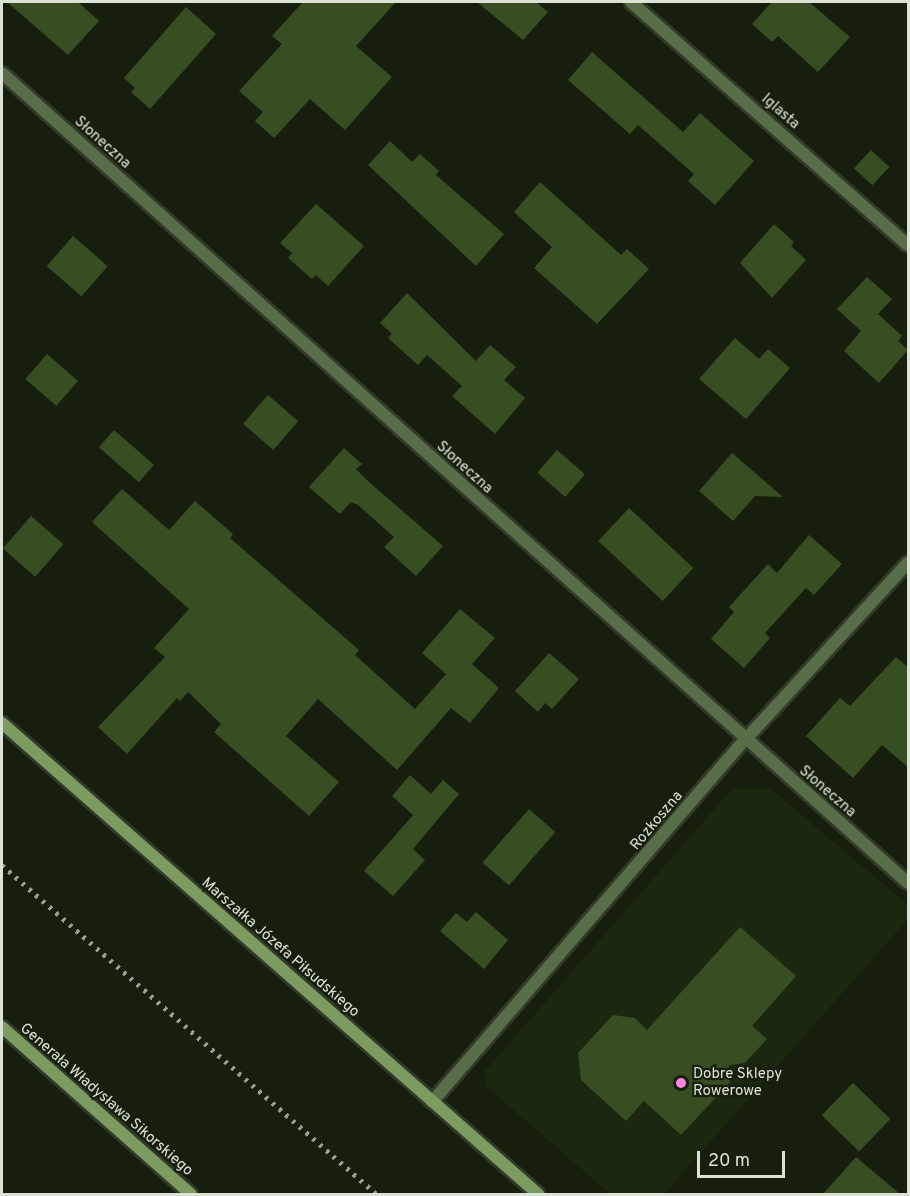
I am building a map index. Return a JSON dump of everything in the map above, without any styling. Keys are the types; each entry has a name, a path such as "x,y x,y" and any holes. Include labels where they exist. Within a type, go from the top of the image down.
{"main road":[{"name":"Marszałka Józefa Piłsudskiego","path":"2,723 538,1194"},
{"name":"Generała Władysława Sikorskiego","path":"2,1027 191,1194"}],"street":[{"name":"Iglasta","path":"632,2 909,245"},
{"name":"Słoneczna","path":"2,73 909,884"},
{"name":"Rozkoszna","path":"432,1102 746,740 909,563"}],"shaded area":[{"path":"732,789 771,789 908,905 908,919 664,1194 610,1194 486,1086 485,1071"}],"building":[{"path":"7,2 78,2 99,21 68,55"},
{"path":"303,2 396,2 356,46 392,77 345,130 310,99 274,138 255,121 263,112 239,91 282,44 272,36"},
{"path":"477,2 536,2 548,12 523,40"},
{"path":"772,2 809,2 850,37 818,72 778,36 772,42 752,24"},
{"path":"186,7 216,34 150,109 131,92 135,88 124,78"},
{"path":"592,52 683,132 700,113 754,161 715,205 688,181 694,174 638,125 630,134 568,80"},
{"path":"390,141 412,162 420,154 439,171 436,175 504,234 476,266 368,165"},
{"path":"871,150 889,167 872,185 854,168"},
{"path":"540,182 621,255 627,249 649,269 597,324 534,268 552,247 514,212"},
{"path":"316,204 364,246 328,286 316,275 312,279 288,258 292,253 280,243"},
{"path":"774,224 794,242 791,246 806,260 772,298 740,263"},
{"path":"73,236 108,266 81,296 47,266"},
{"path":"867,277 892,299 878,314 902,336 898,341 908,350 879,383 844,351 861,331 837,309"},
{"path":"407,293 476,361 490,345 516,367 504,380 525,398 495,434 452,396 462,386 427,355 418,365 388,338 392,334 380,323"},
{"path":"735,338 759,359 768,349 790,368 746,419 699,379"},
{"path":"47,354 78,381 56,406 25,379"},
{"path":"268,395 298,421 273,450 243,424"},
{"path":"114,430 154,465 139,482 99,447"},
{"path":"344,448 362,464 356,469 369,482 443,546 416,576 384,547 394,537 358,505 351,502 340,514 309,487"},
{"path":"557,450 585,474 565,497 537,473"},
{"path":"732,453 783,497 755,496 733,521 699,491"},
{"path":"122,489 169,530 195,501 233,534 230,538 359,650 355,655 415,709 446,674 422,653 460,609 495,638 472,664 499,688 470,723 451,708 397,770 318,699 286,736 339,782 309,816 214,732 221,724 188,692 180,701 177,698 127,754 98,727 165,657 154,648 189,609 92,522"},
{"path":"629,508 693,568 663,601 598,541"},
{"path":"31,516 63,544 35,577 3,548"},
{"path":"809,535 842,564 814,595 806,588 765,633 770,638 744,668 711,639 734,612 729,607 768,564 777,573"},
{"path":"549,653 579,679 552,709 545,703 538,712 515,691"},
{"path":"896,657 909,668 909,768 882,745 853,778 806,736 840,698 850,706"},
{"path":"410,775 431,794 443,780 459,794 413,849 425,860 393,896 364,871 413,815 392,796"},
{"path":"529,809 555,832 509,886 482,863"},
{"path":"476,912 508,940 484,969 440,931 456,913 467,922"},
{"path":"740,927 796,976 752,1026 767,1039 745,1063 729,1065 730,1082 681,1135 644,1101 626,1121 581,1080 578,1053 613,1015 635,1018 647,1030"},
{"path":"853,1083 890,1119 859,1151 822,1115"},
{"path":"856,1157 900,1194 823,1194"}],"railway":[{"path":"2,865 376,1194"}],"place":[{"name":"Dobre Sklepy Rowerowe","path":"681,1083"}]}
